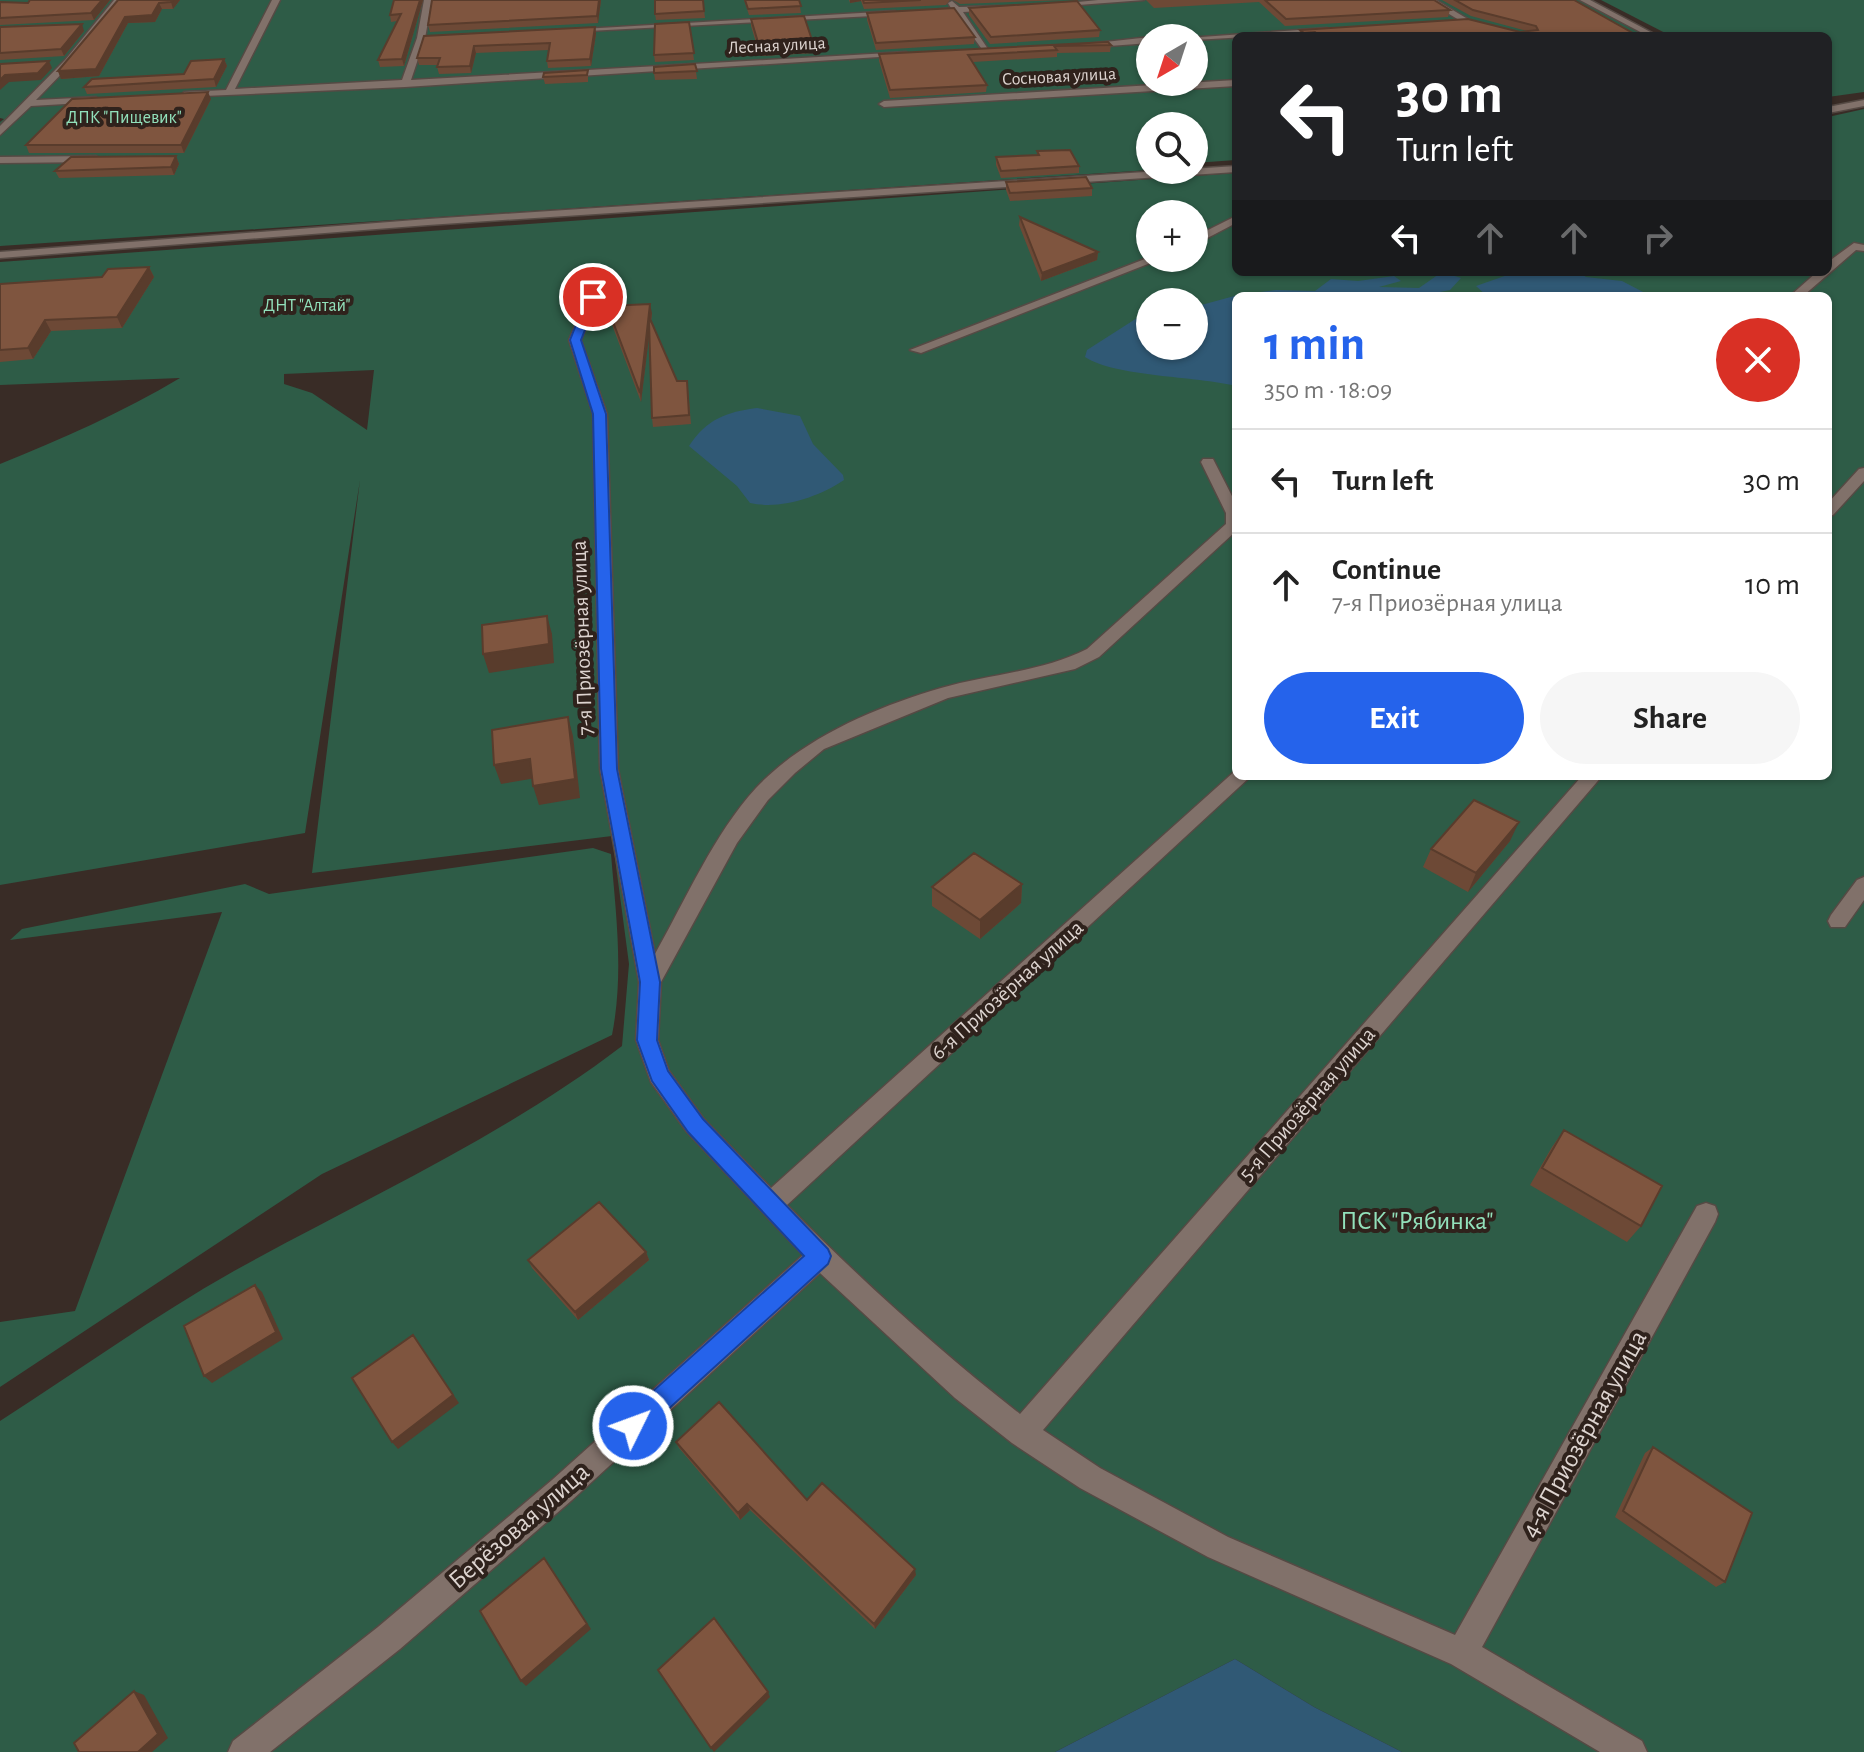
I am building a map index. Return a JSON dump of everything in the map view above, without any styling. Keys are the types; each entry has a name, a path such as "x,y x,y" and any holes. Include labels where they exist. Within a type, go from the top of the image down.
{"street":[{"path":"0,132 32,103 118,0"},
{"path":"229,93 276,0"},
{"path":"405,84 421,38 428,0"},
{"path":"950,0 987,50"},
{"path":"1034,6 1140,0"},
{"path":"1430,0 1467,21"},
{"path":"1584,0 1646,32"},
{"path":"912,12 1003,7"},
{"path":"559,31 896,13"},
{"path":"1452,22 1483,24"},
{"path":"80,26 96,25"},
{"path":"1294,32 1345,29"},
{"path":"1208,37 1232,36"},
{"path":"421,38 436,38"},
{"path":"1076,45 1136,41"},
{"path":"972,51 1002,49"},
{"name":"Лесная улица","path":"169,96 924,54"},
{"path":"55,63 68,62"},
{"name":"Сосновая улица","path":"884,104 1232,83"},
{"path":"32,103 108,99"},
{"path":"1832,109 1864,103"},
{"path":"0,160 106,158"},
{"path":"0,255 428,222 1232,169"},
{"path":"1208,234 1232,221"},
{"path":"1832,266 1859,247"},
{"path":"916,350 1136,266"},
{"path":"1801,292 1819,276"},
{"name":"7-я Приозёрная улица","path":"593,297 575,340 600,414 609,769 650,982 647,1040 659,1075 695,1125 820,1256 965,1388 1022,1433 1090,1478 1218,1547 1462,1653 1631,1752"},
{"name":"7-я Приозёрная улица","path":"1208,462 1232,511"},
{"path":"1832,508 1864,472"},
{"name":"7-я Приозёрная улица","path":"650,982 730,839 761,795 788,768 818,745 944,693 1069,665 1093,653 1232,527"},
{"name":"6-я Приозёрная улица","path":"771,1204 1238,780"},
{"name":"5-я Приозёрная улица","path":"1022,1433 1590,780"},
{"path":"1838,921 1864,885"},
{"name":"4-я Приозёрная улица","path":"1462,1653 1706,1214"},
{"name":"Берёзовая улица","path":"244,1752 389,1638 539,1509 820,1256"}],"green space":[{"name":"ДПК \"Пищевик\"","path":"0,0 1584,0 1646,32 1232,32 1232,160 1208,162 1208,112 1136,112 1136,171 0,246 0,122 4,119 0,118"},
{"path":"1601,0 1864,0 1864,92 1832,96 1832,32 1663,32"},
{"name":"ПСК \"Рябинка\"","path":"1864,109 1864,1752 1402,1752 1314,1707 1235,1659 1055,1752 0,1752 0,1421 204,1288 481,1138 576,1079 622,1046 629,964 612,836 312,873 360,480 305,833 0,885 0,464 92,424 180,378 0,385 0,262 1136,180 1136,184 1208,184 1208,175 1232,173 1232,276 1832,276 1832,116","holes":["374,370 367,430 312,393 284,384 284,374"]},
{"path":"593,848 611,854 618,967 612,1035 322,1174 0,1387 0,1322 75,1311 222,912 10,940 22,929 245,884 269,894"}],"water":[{"path":"1394,276 1401,281 1379,287 1419,288 1436,276 1461,278 1450,290 1440,292 1261,292 1315,291 1331,279 1358,281"},
{"path":"1505,276 1585,276 1622,281 1643,292 1483,292 1476,286"},
{"path":"1232,297 1232,385 1116,369 1085,357 1087,350 1136,319 1136,360 1208,360 1208,303"},
{"path":"757,408 800,416 813,444 843,475 844,480 823,492 799,500 774,505 750,503 737,486 689,446 703,429 718,418"},
{"path":"1235,1659 1314,1707 1402,1752 1055,1752"}],"building":[{"path":"30,0 102,0 91,13 0,18 0,2 28,3"},
{"path":"118,0 173,0 159,3 152,15 125,17 96,69 58,71"},
{"path":"394,0 420,0 402,59 378,60 401,14 390,15"},
{"path":"432,0 599,0 597,16 428,25"},
{"path":"655,0 703,0 704,11 655,14"},
{"path":"745,0 799,0 801,6 748,9"},
{"path":"863,0 921,0 864,3"},
{"path":"1265,0 1434,0 1450,10 1286,19"},
{"path":"1455,0 1574,0 1631,32 1520,32 1538,30 1536,26 1473,10"},
{"path":"1077,1 1100,30 991,37 969,8"},
{"path":"954,8 975,37 876,43 867,13"},
{"path":"804,16 814,46 760,49 751,19"},
{"path":"1468,19 1520,32 1300,30"},
{"path":"689,22 694,53 654,55 655,24"},
{"path":"82,24 61,49 0,53 0,27"},
{"path":"595,27 590,59 547,61 550,43 474,46 470,66 437,67 440,58 417,58 424,36"},
{"path":"1108,42 1111,45 1054,46 1057,50 968,55 987,85 890,90 879,54"},
{"path":"224,59 214,79 84,87 92,79 184,74 191,61"},
{"path":"49,61 38,73 5,75 0,80 0,64"},
{"path":"695,64 697,71 654,73 654,67"},
{"path":"588,70 587,75 543,77 544,73"},
{"path":"208,92 181,145 26,145 72,99"},
{"path":"1070,150 1079,166 1001,171 996,157 1039,155 1037,151"},
{"path":"176,156 171,167 55,171 71,157"},
{"path":"1086,177 1092,188 1010,193 1006,182"},
{"path":"1020,217 1098,252 1042,273"},
{"path":"149,267 117,317 45,320 28,348 0,350 0,284 102,277 108,269"},
{"path":"650,304 640,393 607,306"},
{"path":"651,321 677,381 687,381 689,415 652,418"},
{"path":"547,616 549,644 483,654 482,625"},
{"path":"568,717 575,779 533,786 530,759 494,765 492,730"},
{"path":"1474,800 1519,822 1476,873 1431,849"},
{"path":"974,853 1022,884 980,920 932,887"},
{"path":"1564,1130 1662,1186 1641,1226 1542,1168"},
{"path":"599,1202 646,1252 575,1312 528,1260"},
{"path":"255,1285 276,1332 204,1376 184,1326"},
{"path":"413,1335 453,1395 392,1442 352,1378"},
{"path":"719,1402 807,1500 822,1483 915,1569 874,1624 747,1504 738,1513 676,1442"},
{"path":"1653,1447 1752,1513 1725,1582 1623,1511"},
{"path":"544,1558 587,1624 521,1681 480,1611"},
{"path":"714,1618 768,1692 711,1748 658,1670"},
{"path":"134,1691 158,1734 138,1752 79,1752 74,1743"}],"route":[{"path":"593,297 575,340 600,414 609,769 650,982 647,1040 659,1075 695,1125 820,1256 633,1426"}],"park label":[{"name":"ДНТ \"Алтай\"","path":"307,306"}]}
